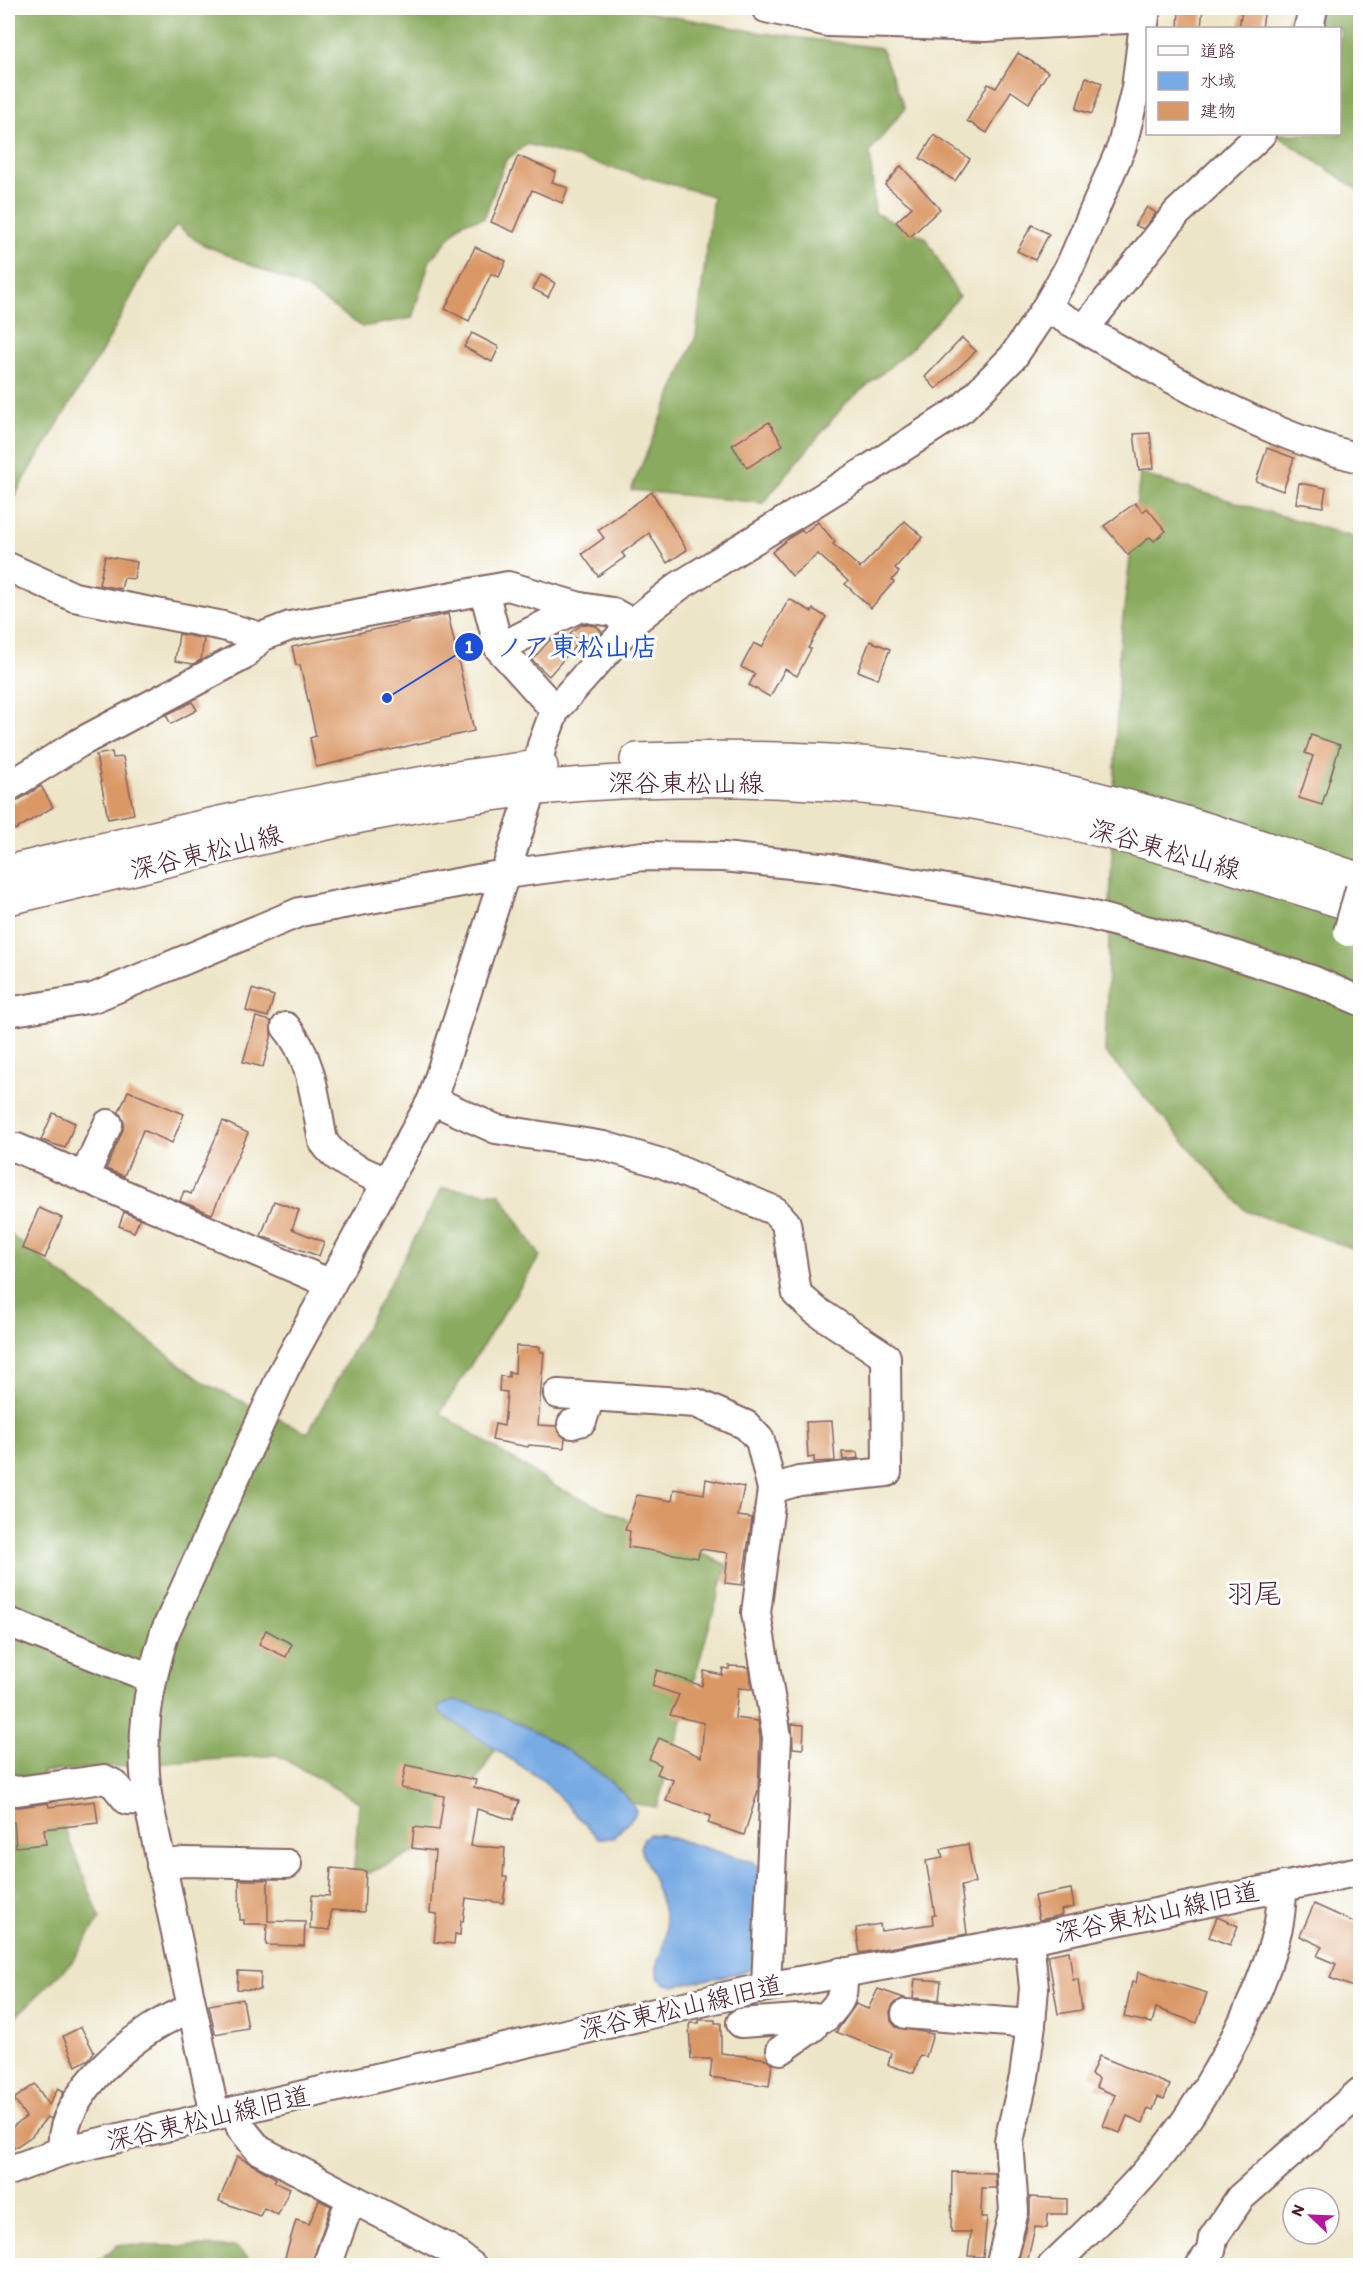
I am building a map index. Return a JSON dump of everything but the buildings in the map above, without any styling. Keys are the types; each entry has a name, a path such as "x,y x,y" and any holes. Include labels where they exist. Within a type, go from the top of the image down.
{"main road":[{"name":"深谷東松山線","path":"8,898 338,820 437,802 535,779 582,762 726,756 811,758 954,773 1022,783 1161,817 1360,880"},
{"name":"深谷東松山線","path":"8,872 383,788 480,772 535,779 603,783 723,781 877,790 1016,810 1100,830 1354,919"}],"street":[{"path":"472,2265 449,2249 259,2150 225,2113 192,2009 161,1865 143,1768 143,1729 151,1678 165,1632 280,1378 432,1100 535,779 542,745 555,710 632,623 679,586 963,408 1013,357 1046,309 1071,264 1122,146 1137,88 1144,13 985,27 828,22 766,8"},
{"path":"1309,27 1313,8"},
{"path":"1084,329 1177,213 1260,135"},
{"path":"1046,309 1264,425 1318,448 1360,458"},
{"path":"8,567 74,597 222,626 261,637"},
{"path":"8,788 79,743 243,656 261,637 290,626 508,586 580,607 612,612 632,623"},
{"path":"484,591 498,648 555,710"},
{"path":"498,648 580,607"},
{"path":"8,1012 93,998 300,912 505,874 643,856 723,857 829,868 1086,914 1209,947 1312,980 1360,1001"},
{"path":"1354,919 1360,889"},
{"path":"286,1028 300,1044 306,1060 323,1141 338,1159 386,1182"},
{"path":"432,1100 496,1129 604,1146 664,1164 775,1211 786,1223 798,1294 815,1310 886,1357 887,1472 799,1480 772,1489"},
{"path":"84,1178 108,1124"},
{"path":"8,1148 17,1148 331,1284"},
{"path":"558,1394 682,1400 735,1419 746,1425 760,1440 772,1489 756,1613 777,1737 766,1987"},
{"path":"572,1424 582,1421 590,1397"},
{"path":"8,1622 151,1678"},
{"path":"8,1789 17,1791 104,1779 114,1784 127,1800 148,1800"},
{"path":"161,1865 184,1862 287,1864"},
{"name":"深谷東松山線旧道","path":"8,2171 63,2151 766,1987 1029,1939 1360,1871"},
{"path":"1052,2265 1152,2166 1185,2123 1218,2066 1258,1986 1278,1926 1282,1886"},
{"path":"1000,2265 1014,2211 1009,2141 1024,2077 1031,2024 1034,1988 1029,1939"},
{"path":"741,2024 826,2017 837,2006 845,1988 841,1972"},
{"path":"63,2151 61,2136 79,2097 99,2070 176,2013 192,2009"},
{"path":"906,2014 1031,2024"},
{"path":"781,2050 813,2027 815,2018"},
{"path":"1200,2265 1211,2251 1213,2238 1240,2198 1360,2092"},
{"path":"327,2265 351,2198"}],"green space":[{"path":"8,8 626,8 763,33 881,48 905,108 870,152 875,213 926,238 959,297 910,350 846,403 763,503 631,490 696,336 713,196 527,144 506,160 484,218 463,222 430,260 412,318 362,327 307,289 200,243 176,225 149,263 108,341 15,495 8,497"},
{"path":"1294,8 1360,8 1360,191 1276,135 1341,135 1341,27 1284,27"},
{"path":"1140,474 1360,539 1360,1251 1246,1211 1105,1052 1119,651"},
{"path":"442,1188 500,1194 540,1256 440,1413 558,1488 727,1565 657,1807 592,1798 507,1729 442,1840 353,1880 359,1802 277,1755 42,1772 100,1918 71,1963 8,2024 8,1233 206,1384 308,1433"},
{"path":"117,2245 236,2247 256,2265 95,2265"}],"water":[{"path":"453,1701 472,1704 497,1713 554,1742 606,1778 625,1796 636,1811 634,1816 613,1838 598,1838 544,1781 440,1713 439,1706"},
{"path":"650,1834 662,1835 753,1862 759,1869 754,1967 744,1972 675,1986 666,1984 658,1978 657,1966 665,1939 665,1922 657,1889 640,1848 643,1838"}],"place":[{"name":"ノア東松山店","path":"387,698"}],"district":[{"name":"羽尾","path":"1254,1593"}]}
